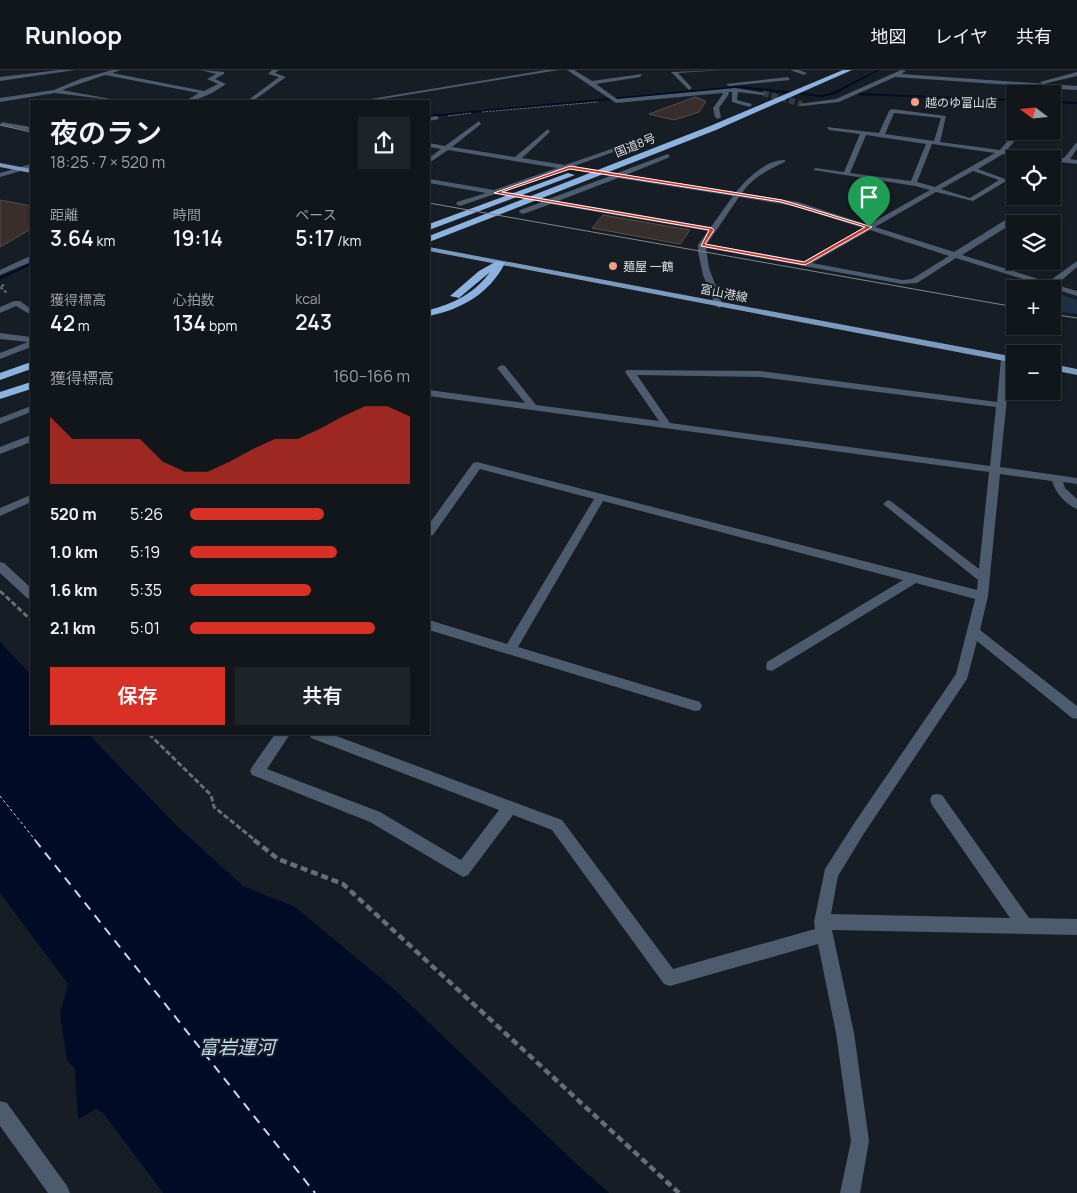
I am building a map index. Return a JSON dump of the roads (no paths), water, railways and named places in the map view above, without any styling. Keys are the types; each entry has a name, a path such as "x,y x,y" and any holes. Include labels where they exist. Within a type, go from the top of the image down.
{"highway":[{"name":"国道8号","path":"430,227 648,145 832,70"},
{"name":"国道8号","path":"430,240 666,152 849,70"},
{"path":"430,244 470,224"},
{"path":"430,308 444,304 466,289 482,273 500,263"},
{"path":"430,313 454,308 478,292 495,274 500,263"},
{"path":"0,377 30,365"},
{"path":"0,382 30,370"},
{"path":"0,396 30,385"}],"main road":[{"path":"0,165 30,171"},
{"name":"富山港線","path":"430,249 1006,358"},
{"path":"1061,369 1077,372"}],"street":[{"path":"15,70 26,84"},
{"path":"0,79 72,70"},
{"path":"0,100 55,91 118,70"},
{"path":"190,100 223,84 210,79 222,73 203,70"},
{"path":"251,100 283,77 270,73 276,70"},
{"path":"531,70 544,71"},
{"path":"367,100 556,70"},
{"path":"570,70 609,94 616,101 735,90 763,94"},
{"path":"689,88 674,72 722,70"},
{"path":"793,70 804,73"},
{"path":"802,104 837,101 905,70"},
{"path":"895,74 1033,85 1077,71"},
{"path":"103,74 207,93"},
{"path":"590,83 640,75"},
{"path":"609,94 788,79"},
{"path":"1061,87 1077,88"},
{"path":"31,89 40,100"},
{"path":"735,90 734,101 750,105"},
{"path":"55,91 112,100"},
{"path":"718,117 716,108 721,104 726,94 723,92"},
{"path":"881,135 892,111 944,117 913,184"},
{"path":"430,119 437,118"},
{"path":"430,160 479,123"},
{"path":"2,124 30,128"},
{"path":"829,128 1006,153"},
{"path":"517,159 548,131"},
{"path":"846,174 864,133"},
{"path":"805,264 1002,152 1012,140"},
{"path":"1065,161 1077,144"},
{"path":"430,145 795,204 1035,280"},
{"path":"460,204 570,168 623,148"},
{"path":"523,212 618,175 666,152"},
{"path":"1061,160 1077,162"},
{"path":"719,304 706,268 702,245 736,194 748,180 763,170 783,161"},
{"path":"0,175 30,166"},
{"path":"816,170 913,184 972,200 1005,180 972,169"},
{"path":"430,180 712,230"},
{"path":"702,245 902,282 914,282 955,254 1006,223"},
{"path":"0,273 30,259"},
{"path":"1056,280 1077,263"},
{"path":"1061,289 1077,294"},
{"path":"0,310 17,303 30,312"},
{"path":"0,336 30,342"},
{"path":"0,356 30,342"},
{"path":"502,368 532,407"},
{"path":"666,424 630,372 761,374 1001,406"},
{"path":"850,1193 860,1141 845,1033 823,928 831,874 858,830 962,675 982,596 994,468 1006,380"},
{"path":"430,393 994,468 1077,481"},
{"path":"0,421 30,409"},
{"path":"0,451 30,438"},
{"path":"430,531 477,465 982,596"},
{"path":"1056,477 1060,489 1077,505"},
{"path":"510,650 600,497"},
{"path":"0,512 30,498"},
{"path":"888,504 984,579"},
{"path":"0,566 30,594"},
{"path":"772,666 915,578"},
{"path":"430,625 694,706"},
{"path":"973,631 1077,714"},
{"path":"282,735 256,771 375,816 463,870 511,806"},
{"path":"319,735 511,806 557,825 670,978 823,928 1077,927"},
{"path":"938,800 1026,927"},
{"path":"0,1110 60,1193"}],"water":[{"name":"富岩運河","path":"0,642 30,674 30,735 89,735 177,826 243,886 295,907 395,990 609,1193 163,1193 103,1113 96,1109 78,1119 75,1069 67,1060 60,1014 68,984 0,893"}],"waterway":[{"path":"430,116 739,87 822,96 834,93 879,70"},
{"path":"858,94 1006,100"},
{"path":"1061,102 1077,103"},
{"path":"0,279 30,264"}],"tunnel":[{"path":"763,93 802,104"}],"tram line":[{"path":"0,125 30,132"},
{"path":"430,203 1006,305"},
{"path":"1061,315 1077,318"}],"place":[{"name":"越のゆ富山店","path":"915,102"},
{"name":"麺屋 一鶴","path":"613,266"}]}
